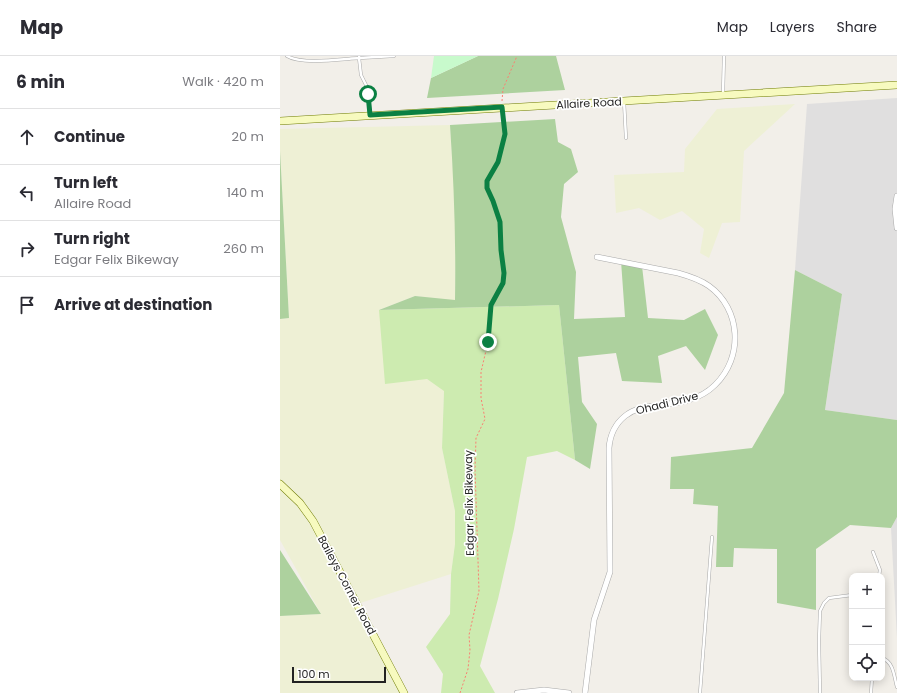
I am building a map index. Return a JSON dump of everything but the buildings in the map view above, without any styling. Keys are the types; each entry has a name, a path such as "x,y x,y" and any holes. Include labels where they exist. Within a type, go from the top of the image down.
{"main road":[{"name":"Allaire Road","path":"280,121 897,85"},
{"name":"Baileys Corner Road","path":"280,484 300,503 313,521 404,693"}],"street":[{"path":"897,196 895,209 897,228"},
{"name":"Ohadi Drive","path":"585,693 594,620 610,572 609,448 612,433 618,422 633,411 648,406 694,399 708,391 720,379 729,365 735,342 734,326 725,303 715,291 701,281 678,273 597,257"},
{"path":"517,693 544,690 569,693"}],"lane":[{"path":"287,56 302,61 394,56"},
{"path":"722,96 724,56"},
{"path":"359,57 361,75 368,89 370,115"},
{"path":"624,101 626,138"},
{"path":"700,693 712,537"},
{"path":"873,552 880,570 880,573"},
{"path":"820,693 820,611 824,603 829,598 849,595"},
{"path":"885,660 889,662 893,670 897,687"},
{"path":"871,693 872,681"}],"path":[{"name":"Edgar Felix Bikeway","path":"460,693 468,668 470,650 469,635 479,591 475,469 476,438 485,419 481,398 481,372 488,342 491,305 503,283 504,273 500,222 487,188 487,181 498,162 505,134 501,98 503,89 517,56"}],"shaded area":[{"path":"897,98 897,420 825,410 842,294 795,270 807,104"},
{"path":"897,517 897,638 891,528"}],"green space":[{"path":"434,56 478,56 431,78"},
{"path":"478,56 556,56 565,90 427,98 431,78"},
{"path":"795,104 744,151 740,222 722,223 709,258 700,253 704,229 682,211 660,220 639,208 616,213 614,175 684,172 685,149 717,109"},
{"path":"555,119 558,142 571,149 578,172 564,184 561,217 576,272 574,319 625,317 621,261 642,266 648,318 684,320 705,309 718,335 705,370 686,346 658,356 662,383 622,381 616,353 578,357 582,402 597,424 590,469 575,460 559,305 379,310 415,296 455,300 453,169 450,125"},
{"path":"450,125 456,246 455,301 415,296 379,310 427,379 444,390 442,448 455,511 455,544 451,574 357,604 402,693 280,693 280,616 321,614 280,540 280,319 289,318 280,129"},
{"path":"280,151 289,318 280,319"},
{"path":"795,270 842,294 825,410 897,420 897,517 891,528 850,525 816,549 816,610 777,603 777,549 734,548 733,567 716,567 718,506 693,504 694,489 670,489 671,457 752,448 784,393"},
{"path":"559,305 575,460 557,451 527,457 514,529 498,599 480,666 495,693 441,693 443,674 426,647 450,614 451,574 455,544 455,511 442,448 444,391 427,379 385,384 379,310"},
{"path":"280,550 321,614 280,616"}],"route":[{"path":"368,94 370,115 502,107 505,134 498,162 489,176 487,188 500,222 504,278 503,283 491,305 488,342"}]}
